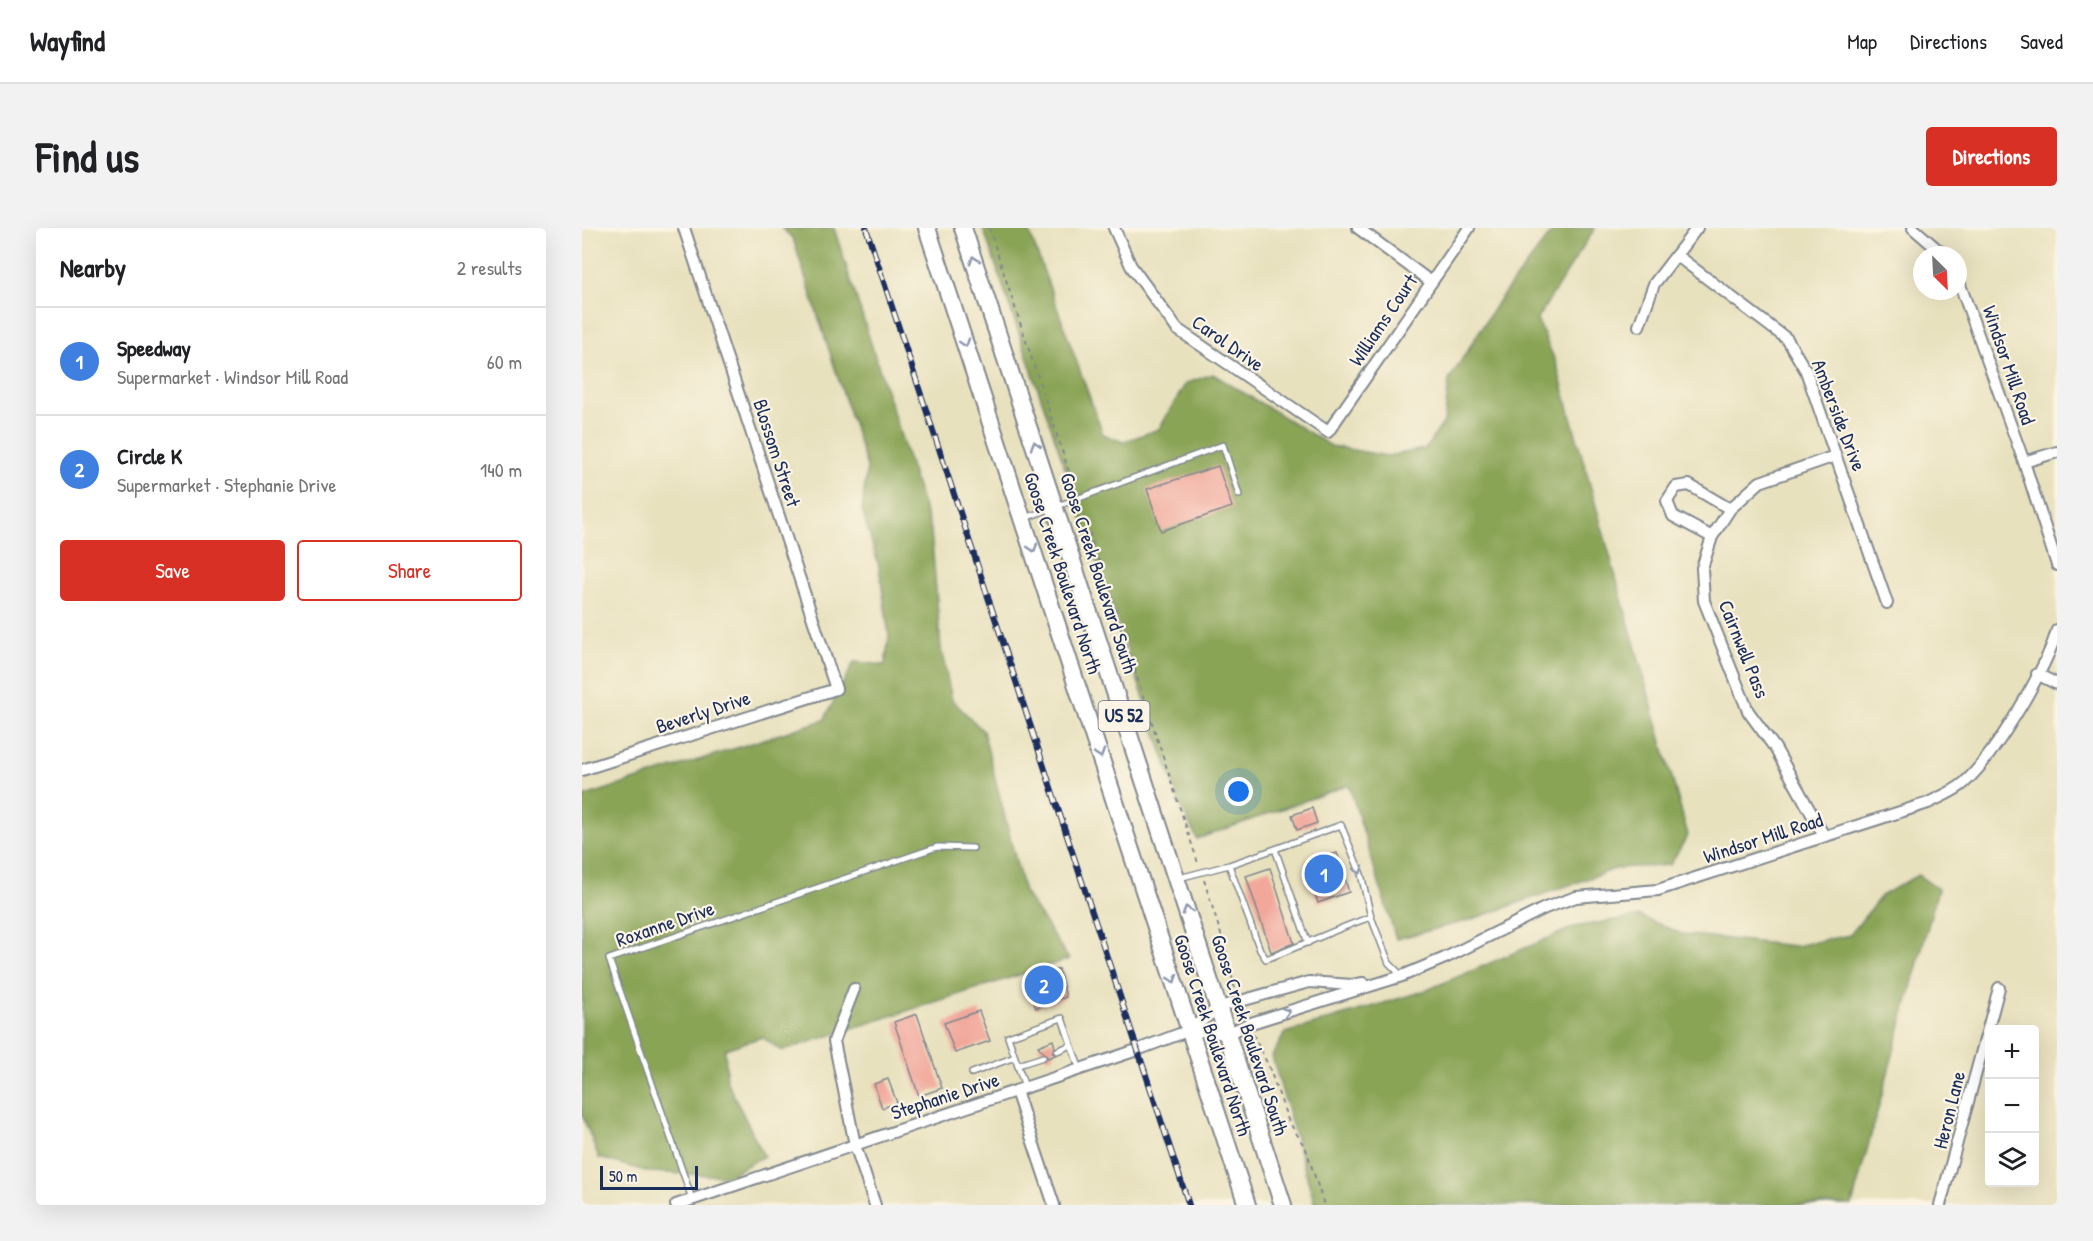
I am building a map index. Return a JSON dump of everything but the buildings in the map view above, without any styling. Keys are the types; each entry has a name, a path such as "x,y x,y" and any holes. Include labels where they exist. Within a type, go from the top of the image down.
{"highway":[{"name":"Goose Creek Boulevard North","path":"927,228 1247,1205"},
{"name":"Goose Creek Boulevard South","path":"963,228 1283,1205"}],"street":[{"name":"Blossom Street","path":"684,228 836,689"},
{"name":"Carol Drive","path":"1114,228 1131,266 1177,329 1328,432"},
{"path":"1358,228 1431,282"},
{"name":"Williams Court","path":"1328,432 1469,228"},
{"path":"1639,326 1654,284 1697,228"},
{"path":"1913,228 1934,246"},
{"name":"Amberside Drive","path":"1676,255 1787,339 1806,371 1887,603"},
{"name":"Windsor Mill Road","path":"1966,300 2024,462 2057,565"},
{"path":"2024,462 2057,452"},
{"name":"Cairnwell Pass","path":"1824,836 1780,756 1748,711 1704,601 1702,568 1712,537 1730,509 1760,482 1835,456"},
{"path":"1712,537 1673,516 1667,501 1676,487 1689,485 1730,509"},
{"name":"Windsor Mill Road","path":"1228,1034 1248,1024 1402,976 1445,958 1545,908 1576,897 1658,890 1928,803 1963,784 1993,752 2037,674 2057,630"},
{"path":"2037,674 2057,684"},
{"name":"Beverly Drive","path":"582,770 836,689"},
{"name":"Windsor Mill Road","path":"1219,1007 1309,982 1352,985 1402,976"},
{"name":"Heron Lane","path":"1940,1205 1999,988"},
{"path":"854,989 834,1041 855,1145 874,1205"},
{"name":"Stephanie Drive","path":"676,1205 693,1202 1080,1070 1190,1030 1219,1007"},
{"path":"1190,1030 1228,1034"},
{"path":"1021,1090 1054,1205"}],"lane":[{"path":"1023,519 1223,445 1239,495"},
{"path":"1177,879 1229,865 1341,825 1361,874 1371,917 1389,963 1402,976"},
{"name":"Roxanne Drive","path":"693,1202 609,959 937,847 973,848"},
{"path":"1275,849 1308,943"},
{"path":"1229,865 1260,950 1266,959 1308,943 1327,932 1371,917"},
{"path":"1021,1090 1018,1065 1008,1037 1062,1018 1080,1070"},
{"path":"1057,1051 1071,1046"},
{"path":"972,1073 1015,1057"},
{"path":"1018,1065 1043,1057"}],"path":[{"path":"989,228 1201,872 1239,1001"},
{"path":"1248,1024 1269,1067 1288,1120 1305,1149 1324,1205"}],"green space":[{"path":"782,228 834,228 931,530 941,649 952,700 983,731 1024,892 1069,959 782,1051 762,1037 725,1049 727,1082 764,1156 728,1176 649,1172 599,1158 582,1114 582,797 824,720 854,662 885,665 889,636 879,567 862,510 867,467 793,239"},
{"path":"983,228 1028,228 1103,434 1123,442 1159,429 1186,383 1213,374 1331,446 1387,456 1425,449 1444,422 1449,380 1499,300 1555,228 1595,228 1537,319 1556,363 1688,835 1670,865 1618,868 1470,920 1396,939 1349,785 1197,839 1180,804"},
{"path":"1918,875 1938,889 1852,1205 1315,1205 1272,1056 1285,1033 1427,990 1574,927 1640,916 1682,934 1795,946 1850,935 1881,896"}],"railway":[{"path":"866,228 1189,1205"}],"place":[{"name":"Speedway","path":"1324,874"},
{"name":"Circle K","path":"1044,985"}]}
